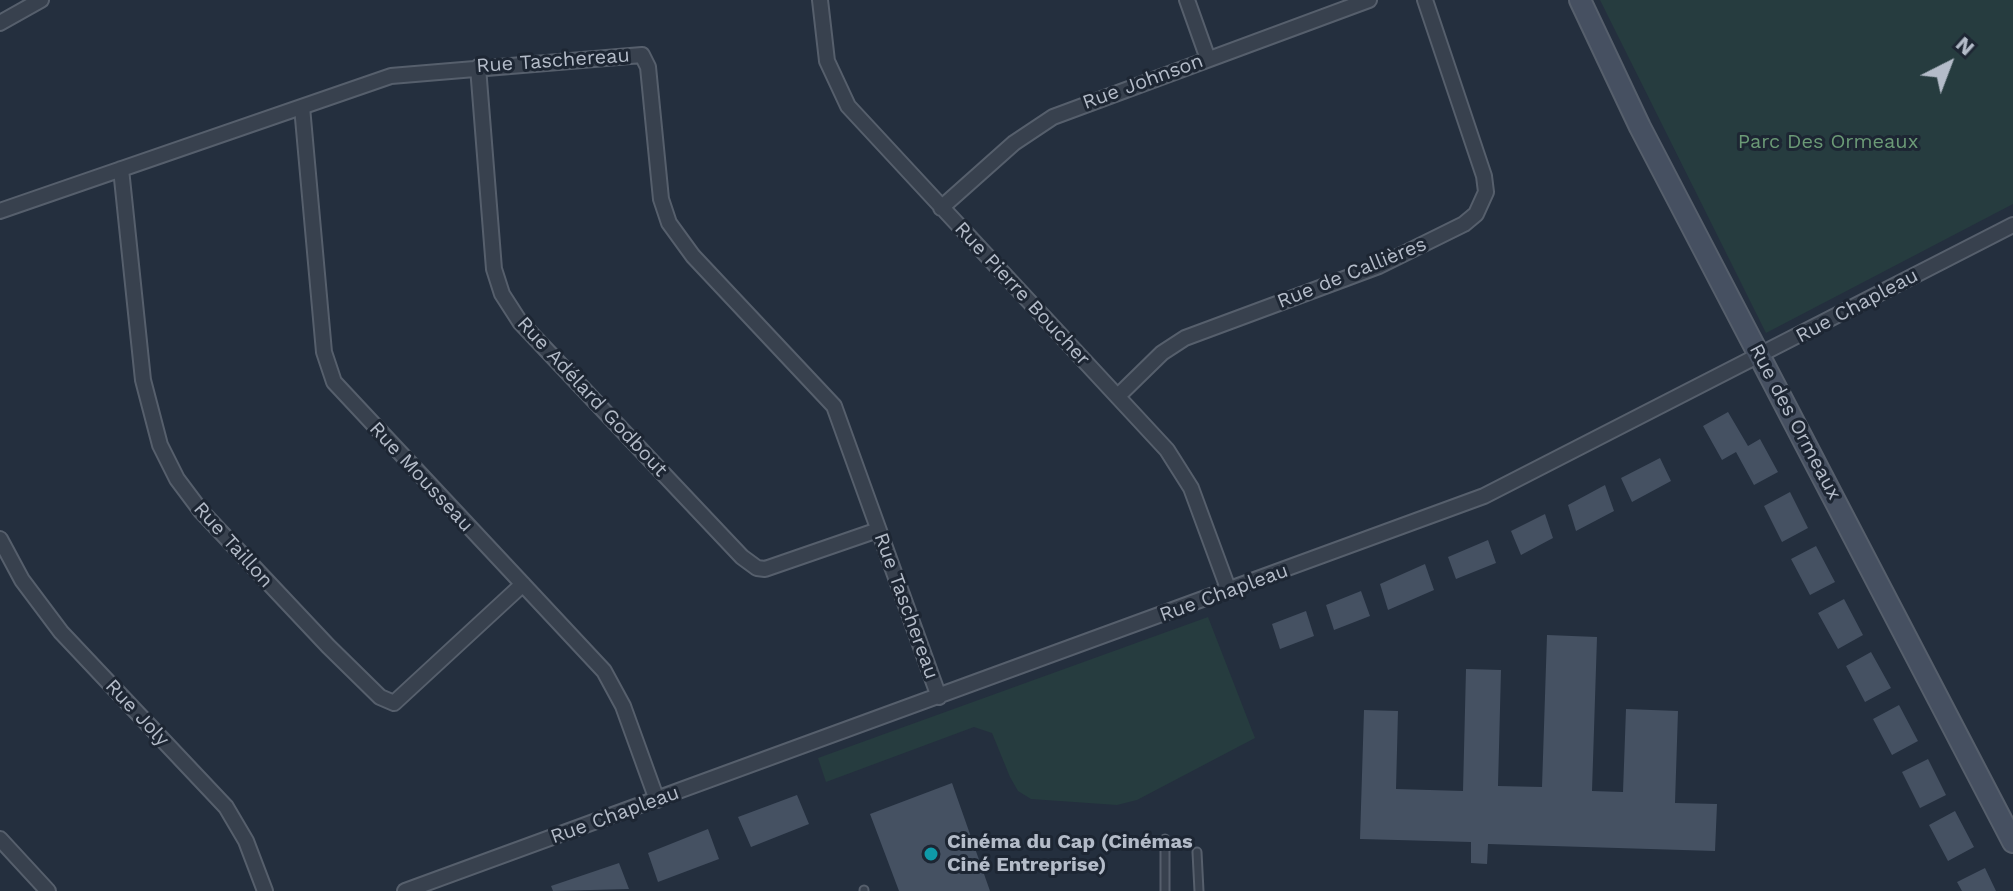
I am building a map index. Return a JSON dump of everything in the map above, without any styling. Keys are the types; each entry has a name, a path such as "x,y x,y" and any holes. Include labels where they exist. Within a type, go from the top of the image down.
{"street":[{"path":"0,23 41,0"},
{"name":"Rue Pierre Boucher","path":"820,0 827,61 839,92 868,132 1118,396 1183,473 1229,591"},
{"path":"1187,0 1208,59"},
{"name":"Rue Johnson","path":"941,208 1014,143 1053,117 1369,0"},
{"name":"Rue de Callières","path":"1118,396 1162,353 1185,338 1379,266 1464,224 1476,214 1486,192 1484,176 1425,0"},
{"name":"Rue des Ormeaux","path":"1580,0 1624,95 2013,842"},
{"name":"Rue Taschereau","path":"0,211 391,76 634,54 646,58 661,199 669,223 693,256 834,406 939,697"},
{"name":"Rue Adélard Godbout","path":"478,67 494,269 502,294 520,322 742,557 757,568 765,569 878,530"},
{"name":"Rue Mousseau","path":"302,107 329,371 349,400 611,681 657,800"},
{"name":"Rue Taillon","path":"121,169 143,380 160,445 177,479 201,511 328,646 384,701 394,703 523,584"},
{"name":"Rue Chapleau","path":"405,891 1484,496 2013,225"},
{"name":"Rue Joly","path":"0,539 22,580 61,632 226,807 246,841 265,891"},
{"path":"0,839 48,891"}],"lane":[{"path":"1165,839 1165,891"},
{"path":"1197,852 1199,891"}],"green space":[{"name":"Parc Des Ormeaux","path":"1600,0 2013,0 2013,204 1766,333"},
{"path":"1208,617 1255,738 1137,800 1117,805 1031,799 1018,791 992,733 974,727 826,782 818,758"}],"building":[{"path":"1728,412 1748,446 1760,439 1778,472 1754,485 1736,452 1722,460 1703,426"},
{"path":"1660,458 1671,481 1632,502 1621,478"},
{"path":"1605,485 1614,511 1576,531 1568,505"},
{"path":"1790,492 1808,528 1782,542 1764,506"},
{"path":"1545,514 1553,538 1521,555 1511,531"},
{"path":"1488,540 1496,563 1456,579 1448,557"},
{"path":"1816,546 1835,582 1810,595 1791,559"},
{"path":"1425,564 1434,590 1388,610 1380,584"},
{"path":"1361,591 1370,616 1334,630 1326,605"},
{"path":"1844,599 1863,635 1838,649 1818,613"},
{"path":"1306,611 1314,636 1280,649 1272,624"},
{"path":"1547,635 1597,637 1592,791 1623,792 1626,709 1678,711 1675,803 1717,804 1715,851 1488,844 1487,864 1471,863 1471,842 1360,839 1364,710 1398,711 1396,789 1463,791 1466,669 1501,670 1498,786 1542,787"},
{"path":"1871,652 1891,688 1865,702 1846,666"},
{"path":"1899,705 1918,741 1892,755 1873,719"},
{"path":"1928,759 1946,795 1920,808 1902,772"},
{"path":"952,783 990,891 899,891 870,814"},
{"path":"797,795 809,824 751,847 738,817"},
{"path":"1955,811 1974,847 1948,861 1929,825"},
{"path":"708,829 719,859 658,882 648,853"},
{"path":"619,863 629,889 553,891 551,886"},
{"path":"1985,868 1996,891 1962,891 1957,882"}],"place":[{"name":"Cinéma du Cap (Cinémas Ciné Entreprise)","path":"931,854"}]}
